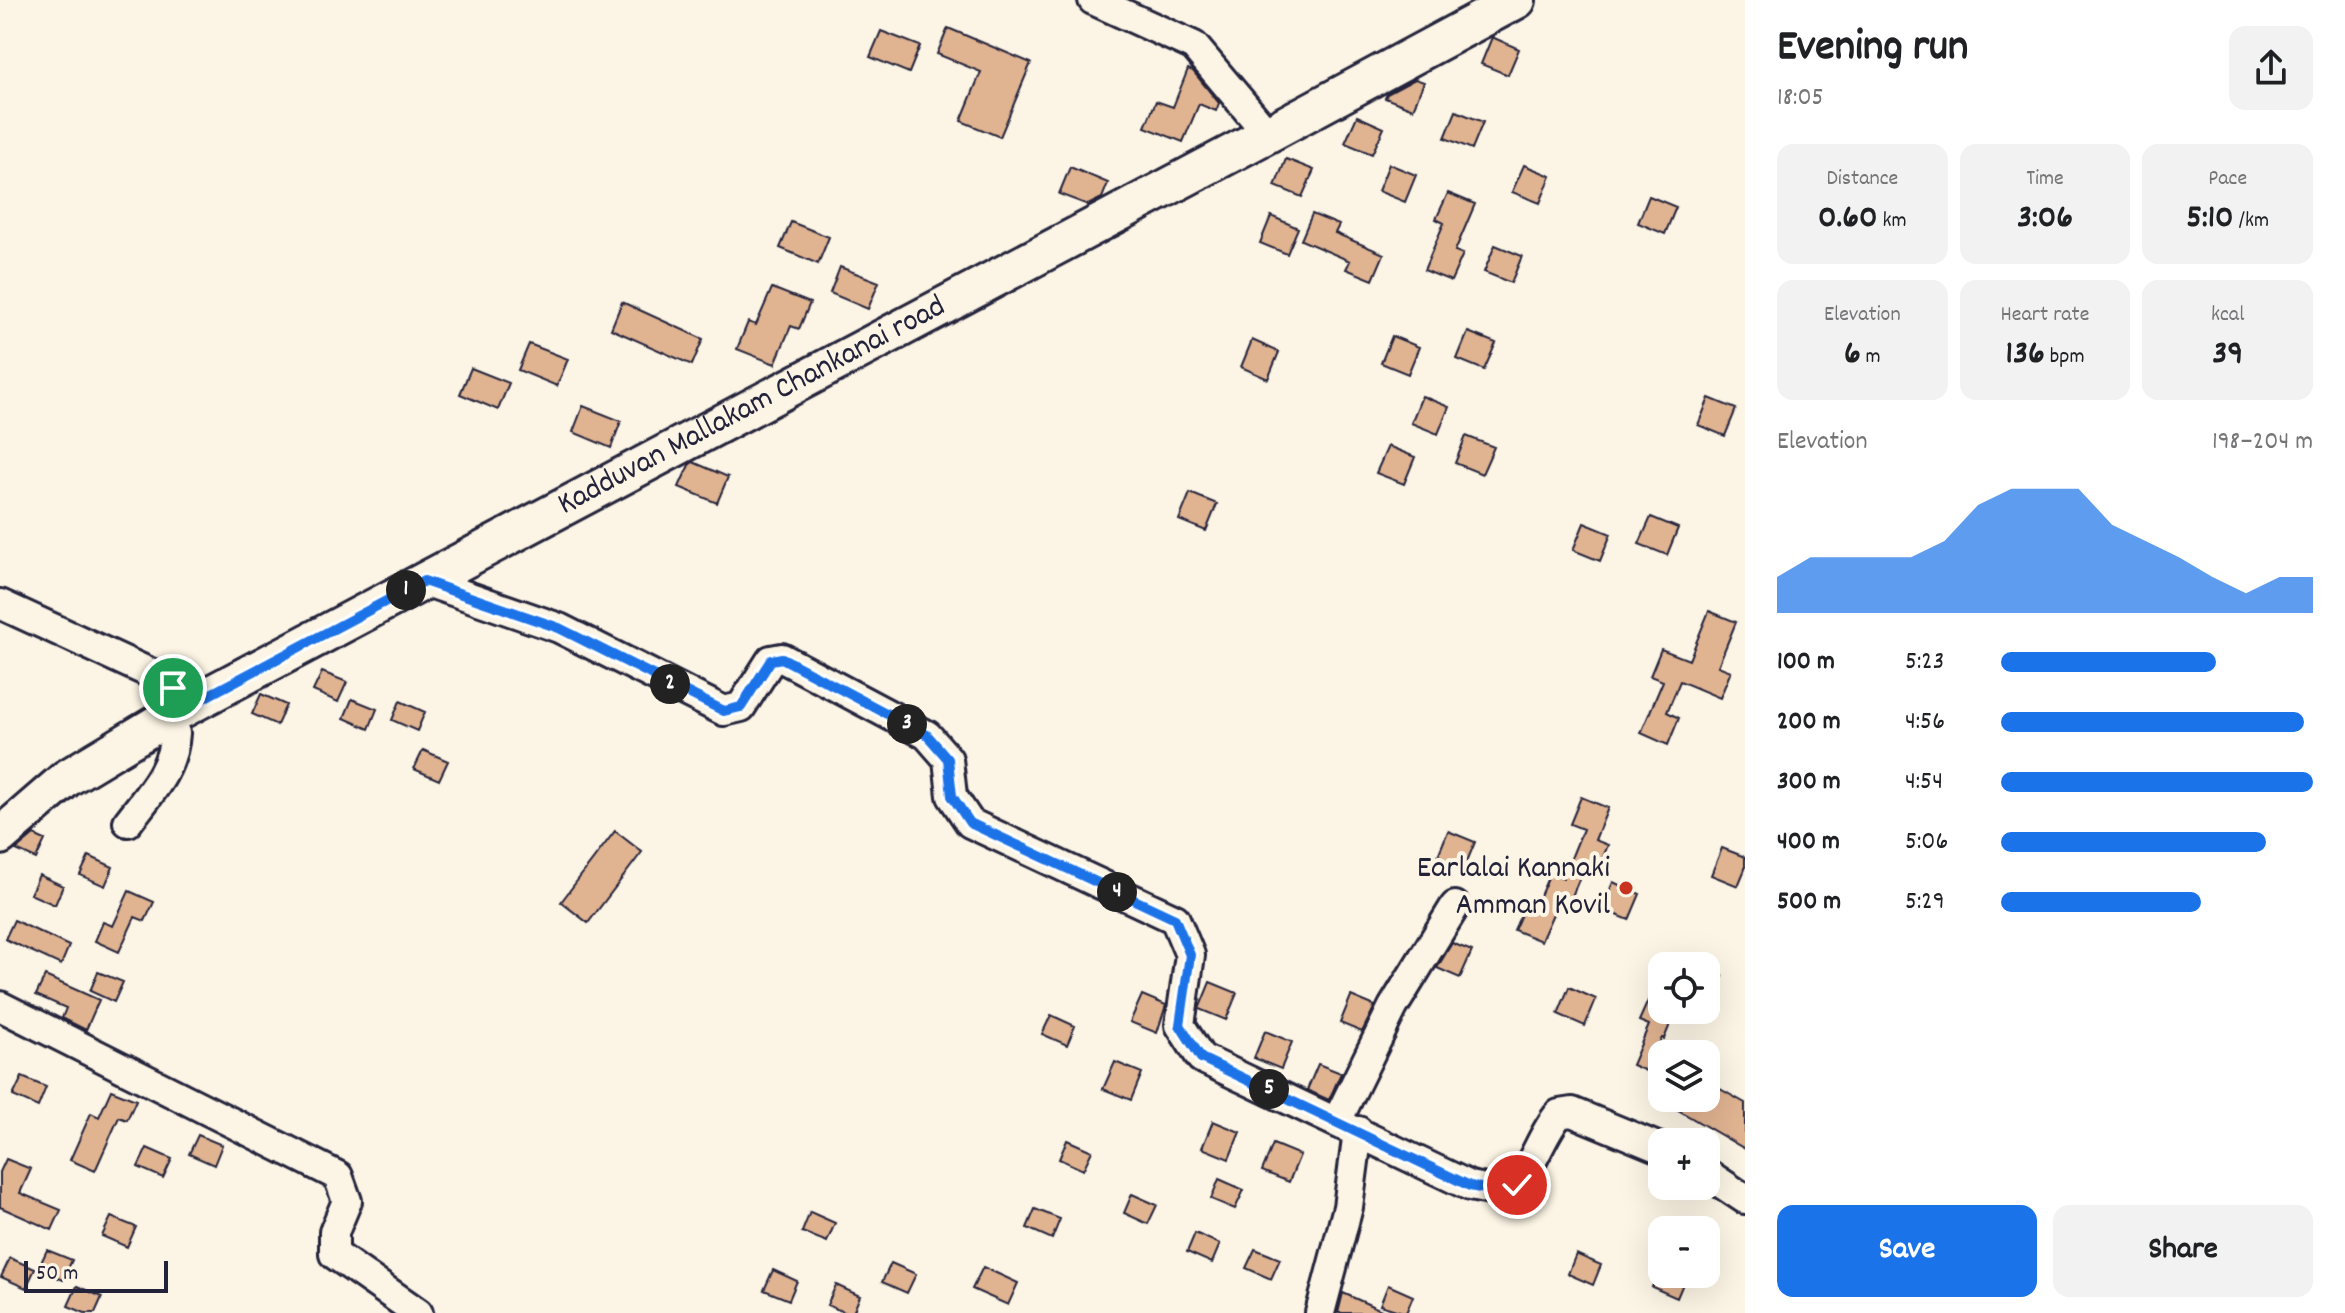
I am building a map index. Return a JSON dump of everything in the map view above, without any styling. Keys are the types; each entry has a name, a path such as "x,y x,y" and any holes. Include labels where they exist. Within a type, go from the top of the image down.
{"main road":[{"name":"Kadduvan Mallakam Chankanai road","path":"0,836 67,778 166,718 1517,0"}],"street":[{"path":"1093,0 1194,46 1268,134"},
{"path":"424,581 559,628 724,711 741,707 771,660 782,658 927,735 948,759 952,796 970,823 1175,919 1190,955 1180,1025 1201,1058 1470,1186 1506,1193 1517,1185 1559,1114 1572,1112 1648,1143"},
{"path":"0,604 150,673 173,688 166,718 175,733 174,751 167,769 128,822"},
{"path":"1320,1313 1348,1207 1347,1126 1393,1007 1455,906"},
{"path":"0,1006 338,1176 347,1201 334,1232 334,1254 418,1313"},
{"path":"1720,1182 1745,1199"}],"building":[{"path":"948,28 1031,63 1000,137 961,121 981,72 937,54"},
{"path":"881,31 920,46 909,73 870,57"},
{"path":"1492,37 1519,49 1508,75 1481,64"},
{"path":"1188,69 1219,103 1216,111 1199,104 1183,142 1145,127 1156,101 1173,107"},
{"path":"1415,79 1424,82 1413,109 1385,98 1387,94"},
{"path":"1456,111 1483,122 1472,149 1445,138"},
{"path":"1357,116 1384,128 1372,154 1345,143"},
{"path":"1286,159 1314,170 1302,197 1275,186"},
{"path":"1389,164 1416,175 1405,202 1378,191"},
{"path":"1524,165 1551,176 1540,203 1512,192"},
{"path":"1070,167 1108,183 1102,198 1088,205 1059,194"},
{"path":"1448,193 1475,204 1455,251 1463,254 1451,281 1424,270 1444,223 1436,219"},
{"path":"1649,196 1676,207 1665,234 1638,223"},
{"path":"1312,214 1339,225 1335,233 1384,254 1373,280 1346,269 1350,261 1301,240"},
{"path":"1271,216 1298,228 1287,254 1260,243"},
{"path":"791,222 829,237 818,264 780,248"},
{"path":"1495,245 1522,256 1511,283 1484,272"},
{"path":"840,267 879,282 868,309 830,293"},
{"path":"772,288 810,303 799,329 791,326 775,364 737,349 748,322 756,325"},
{"path":"622,302 703,339 692,365 611,329"},
{"path":"1468,332 1496,343 1484,370 1457,359"},
{"path":"1392,336 1419,347 1408,374 1381,363"},
{"path":"1252,340 1279,352 1268,379 1241,367"},
{"path":"529,344 568,359 557,386 518,370"},
{"path":"471,368 509,383 498,410 460,394"},
{"path":"1422,396 1449,407 1438,434 1411,423"},
{"path":"1709,398 1736,409 1725,436 1698,425"},
{"path":"583,406 621,421 611,448 573,432"},
{"path":"1466,436 1494,447 1482,474 1455,463"},
{"path":"1388,446 1415,457 1404,484 1376,473"},
{"path":"693,462 728,477 717,503 679,487"},
{"path":"1190,493 1217,504 1206,531 1179,520"},
{"path":"1651,517 1678,528 1667,555 1639,544"},
{"path":"1584,523 1611,534 1600,561 1573,550"},
{"path":"1709,611 1736,622 1718,666 1731,671 1720,698 1680,681 1667,712 1679,718 1668,745 1641,733 1663,681 1650,676 1661,649 1689,660"},
{"path":"322,672 347,682 338,702 313,691"},
{"path":"261,694 286,705 277,725 252,714"},
{"path":"352,699 377,709 369,729 344,718"},
{"path":"400,701 425,712 417,731 392,720"},
{"path":"423,750 448,761 439,780 414,769"},
{"path":"1581,797 1608,808 1595,840 1608,845 1597,872 1584,867 1566,911 1556,907 1541,941 1514,930 1526,903 1535,907 1550,873 1563,878 1583,829 1570,824"},
{"path":"615,831 642,852 588,923 561,902"},
{"path":"1448,831 1475,842 1464,869 1437,858"},
{"path":"34,835 45,840 36,859 16,850"},
{"path":"1722,848 1745,857 1745,869 1738,886 1711,875"},
{"path":"89,856 113,867 105,886 80,875"},
{"path":"39,875 63,886 55,905 30,894"},
{"path":"1613,882 1640,894 1629,920 1602,909"},
{"path":"129,891 154,902 145,921 135,917 119,952 95,941 103,922 113,926"},
{"path":"14,920 69,946 61,965 5,939"},
{"path":"1452,943 1472,951 1460,978 1437,968"},
{"path":"98,972 123,982 114,1002 90,991"},
{"path":"45,976 99,1000 86,1030 62,1018 66,1008 36,995"},
{"path":"1210,982 1237,993 1226,1020 1199,1009"},
{"path":"1569,987 1596,999 1585,1026 1558,1014"},
{"path":"1142,995 1166,1005 1157,1033 1130,1022"},
{"path":"1351,996 1375,1006 1362,1032 1340,1023"},
{"path":"1648,1001 1648,1024 1670,1024 1664,1039 1648,1040 1648,1072 1632,1065 1649,1025 1639,1021"},
{"path":"1051,1015 1075,1026 1067,1045 1042,1034"},
{"path":"1265,1031 1292,1042 1281,1069 1254,1058"},
{"path":"1115,1062 1142,1073 1131,1100 1103,1089"},
{"path":"1318,1064 1341,1073 1329,1100 1307,1090"},
{"path":"22,1077 46,1087 38,1107 13,1096"},
{"path":"1720,1089 1745,1103 1745,1149 1720,1134 1720,1128 1709,1128 1681,1112 1720,1112"},
{"path":"111,1090 136,1100 127,1120 119,1117 95,1171 70,1160 91,1113 99,1117"},
{"path":"1213,1121 1240,1132 1229,1159 1202,1148"},
{"path":"198,1135 222,1145 214,1165 189,1154"},
{"path":"1067,1140 1092,1151 1083,1170 1059,1159"},
{"path":"1273,1144 1300,1155 1289,1182 1262,1171"},
{"path":"147,1148 172,1159 163,1178 138,1167"},
{"path":"6,1159 31,1169 20,1193 61,1210 52,1230 0,1207 0,1172"},
{"path":"1219,1179 1244,1190 1235,1209 1211,1199"},
{"path":"1132,1194 1157,1205 1148,1224 1124,1213"},
{"path":"1035,1209 1060,1219 1052,1239 1027,1228"},
{"path":"810,1212 835,1223 827,1242 802,1232"},
{"path":"111,1217 136,1227 127,1247 102,1236"},
{"path":"1195,1233 1220,1244 1212,1263 1187,1252"},
{"path":"1255,1249 1280,1259 1271,1279 1246,1268"},
{"path":"47,1250 72,1260 63,1280 38,1269"},
{"path":"1576,1254 1601,1265 1593,1285 1568,1274"},
{"path":"10,1258 35,1269 26,1288 1,1277"},
{"path":"891,1263 916,1274 907,1293 882,1282"},
{"path":"983,1267 1018,1283 1008,1305 972,1289"},
{"path":"773,1270 797,1281 789,1300 764,1290"},
{"path":"836,1285 860,1296 853,1313 827,1305"},
{"path":"1388,1285 1413,1296 1406,1313 1380,1305"},
{"path":"77,1286 102,1297 95,1313 85,1313 68,1306"},
{"path":"1654,1288 1681,1288 1677,1298"},
{"path":"1343,1293 1388,1313 1338,1313"}],"place":[{"name":"Earlalai Kannaki Amman Kovil","path":"1626,888"}],"route":[{"path":"173,688 175,713 424,581 559,628 724,711 741,707 771,660 782,658 927,735 948,759 952,796 970,823 1175,919 1190,955 1180,1025 1201,1058 1470,1186 1506,1193 1517,1185"}]}
